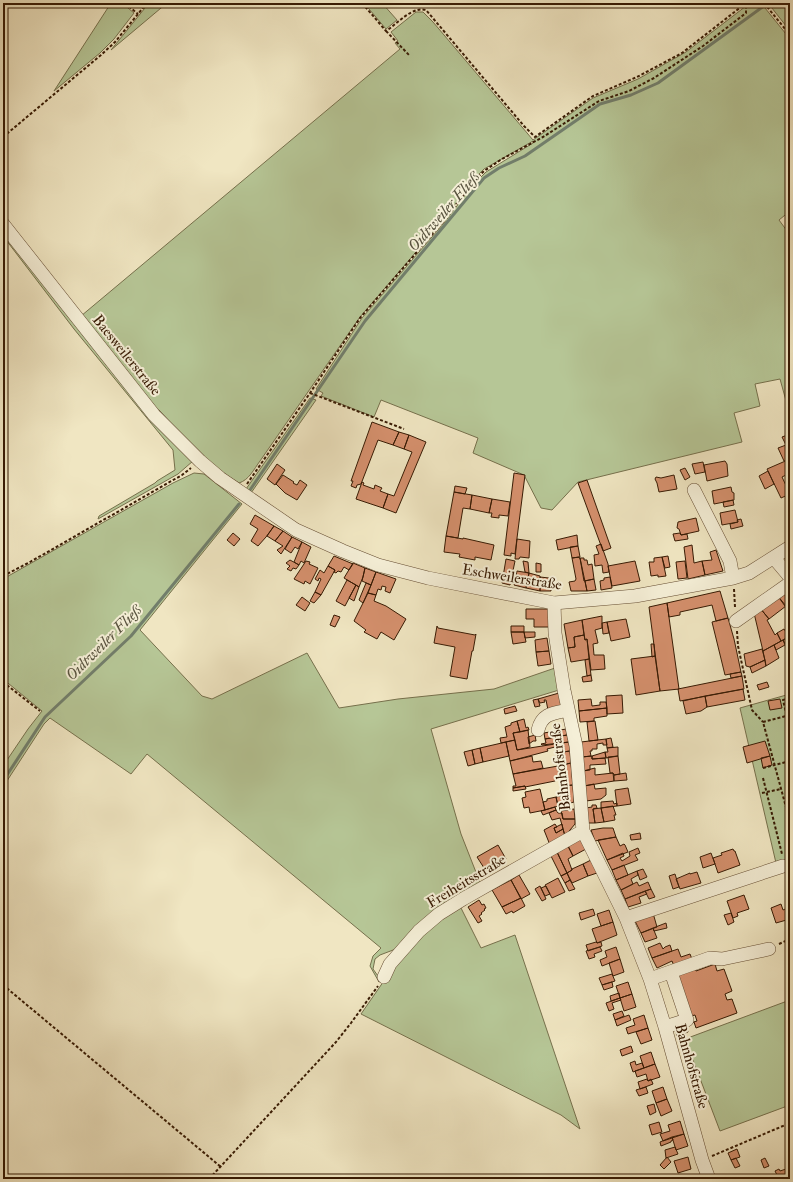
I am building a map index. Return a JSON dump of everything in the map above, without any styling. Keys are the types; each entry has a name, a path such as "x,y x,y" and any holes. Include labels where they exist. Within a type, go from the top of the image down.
{"street":[{"name":"Baesweilerstraße","path":"3,224 154,415 200,461 240,493"},
{"path":"694,490 730,561 733,578"},
{"name":"Eschweilerstraße","path":"240,493 296,530 343,551 378,564 428,578 554,602 635,596 733,578 749,573 790,548"},
{"path":"774,558 790,577"},
{"path":"736,621 790,583"},
{"name":"Bahnhofstraße","path":"554,602 555,633 568,710 576,746 583,831 626,918 650,979 702,1160 709,1179"},
{"path":"538,730 541,721 546,716 568,710"},
{"name":"Freiheitsstraße","path":"384,977 390,964 419,931 439,914 462,899 583,831"},
{"path":"626,918 783,862"},
{"path":"650,979 710,958 722,959 768,949"},
{"path":"665,1027 687,1020 670,972"}],"path":[{"path":"125,3 138,14"},
{"path":"3,137 116,42 147,3"},
{"path":"362,3 386,32 409,55"},
{"path":"386,32 414,10 420,8 426,10 534,137 593,96 637,77 682,53 746,3"},
{"path":"240,493 360,318 442,223 475,180 484,171 502,159 543,137 599,101 629,91 654,78 703,46 746,13 746,3"},
{"path":"765,3 790,35"},
{"path":"310,393 404,430"},
{"path":"3,576 182,475 200,461"},
{"path":"733,578 738,646 752,710 763,722 790,822"},
{"path":"3,682 40,711"},
{"path":"790,698 783,700 790,730"},
{"path":"763,722 790,715"},
{"path":"762,768 790,761"},
{"path":"763,778 783,862"},
{"path":"762,793 781,789"},
{"path":"209,1179 340,1037 384,977"},
{"path":"3,985 221,1166"},
{"path":"702,1160 790,1123"}],"green space":[{"path":"111,3 122,3 134,13 114,39 100,53 54,91"},
{"path":"149,3 167,3 111,50"},
{"path":"364,3 382,3 397,20 386,29"},
{"path":"750,3 761,3 790,39 790,211 779,220 790,235 790,407 788,408 780,379 755,384 760,406 734,413 742,442 578,482 552,510 541,508 524,475 473,453 478,438 381,400 374,417 321,396 323,393 316,389 362,318 444,223 472,186 486,172 533,143 533,141 484,169 474,179 441,223 360,317 253,471 243,482 239,483 206,459 159,410 156,410 81,316 400,49 395,43 398,41 391,32 416,12 423,12 433,22 533,140 593,98 638,79 686,52"},
{"path":"768,3 790,3 790,31"},
{"path":"3,231 193,461 178,474 98,519 99,516 175,470 173,450 74,329 3,236"},
{"path":"310,398 316,400 251,493 246,489"},
{"path":"194,473 204,474 242,504 140,630 202,696 212,699 307,653 339,708 398,699 494,689 555,668 559,690 431,729 461,834 481,885 401,947 380,955 375,959 373,969 378,976 379,982 370,966 373,956 381,948 147,754 131,774 50,718 44,724 3,787 3,766 42,711 3,679 3,579 173,483"},
{"path":"790,694 790,858 776,863 740,708"},
{"path":"459,904 481,948 515,935 580,1129 561,1115 361,1014 406,949"},
{"path":"790,1000 790,1105 720,1131 685,1039"}],"building":[{"path":"372,422 399,432 393,445 378,440 361,484 357,485 356,488 351,486 353,481 351,481"},
{"path":"399,432 409,435 404,449 393,445"},
{"path":"790,434 790,459 784,461 778,448 786,445 782,437"},
{"path":"409,435 426,442 396,513 383,508 388,494 394,496 412,452 404,449"},
{"path":"790,459 790,473 782,477 790,494 781,498 767,469"},
{"path":"725,461 727,464 728,476 707,481 704,465"},
{"path":"703,462 705,472 695,474 692,464"},
{"path":"277,464 285,470 275,485 267,479"},
{"path":"685,468 690,477 685,480 680,470"},
{"path":"768,471 774,484 765,489 759,476"},
{"path":"514,473 525,475 515,554 511,553 511,556 504,555"},
{"path":"283,475 297,485 300,480 307,485 297,500 285,493 276,484"},
{"path":"674,475 677,489 659,492 655,479 656,477 661,478"},
{"path":"587,480 611,548 603,551 578,483"},
{"path":"362,482 364,483 363,485 374,489 375,485 382,488 380,491 388,494 383,508 356,499"},
{"path":"455,486 467,488 465,494 454,492"},
{"path":"731,487 732,492 734,493 734,500 714,504 712,491"},
{"path":"454,492 472,495 470,509 463,508 458,538 446,536"},
{"path":"472,495 492,499 489,513 470,509"},
{"path":"492,499 510,502 508,516 499,515 499,518 491,517 492,513 489,513"},
{"path":"733,500 734,505 724,507 723,502"},
{"path":"735,510 738,522 722,525 720,513"},
{"path":"255,515 274,526 258,546 251,541 258,529 250,524"},
{"path":"696,518 699,531 681,535 679,529 677,528 678,522"},
{"path":"741,519 743,526 731,529 730,524 738,522 737,520"},
{"path":"274,526 283,531 275,541 267,536"},
{"path":"283,531 292,537 281,554 277,550 283,546 275,541"},
{"path":"233,533 240,539 234,546 227,540"},
{"path":"680,533 681,535 687,534 688,539 675,541 673,534"},
{"path":"577,535 578,546 558,550 556,540"},
{"path":"446,536 494,545 491,560 475,557 475,560 459,557 460,554 444,552"},
{"path":"292,537 302,542 298,549 295,547 291,553 285,549"},
{"path":"517,539 530,541 529,558 520,557 519,559 515,559"},
{"path":"302,542 311,547 304,563 301,561 299,565 294,562"},
{"path":"601,544 608,564 609,572 603,573 602,565 595,566 594,555 599,554 596,546"},
{"path":"692,545 694,563 702,561 705,575 688,579 684,547"},
{"path":"578,546 580,557 572,558 570,547"},
{"path":"716,550 723,571 705,575 702,561 712,560 710,552"},
{"path":"334,556 353,564 349,570 344,567 341,572 338,571 336,573 334,572 335,570 328,566"},
{"path":"668,556 670,567 665,568 662,557"},
{"path":"579,557 587,591 571,591 569,582 575,581 576,579 572,558"},
{"path":"662,557 666,576 651,576 649,562 654,562 654,558"},
{"path":"580,558 587,560 588,565 592,564 594,579 584,581"},
{"path":"506,559 515,561 510,585 502,583"},
{"path":"290,560 299,565 296,569 293,568 291,571 287,569 290,566 286,563"},
{"path":"306,561 318,568 310,584 305,581 304,584 294,579"},
{"path":"523,561 528,562 529,573 525,572"},
{"path":"635,561 640,581 612,586 608,566"},
{"path":"685,561 687,578 678,579 676,562"},
{"path":"353,563 365,568 359,587 344,578"},
{"path":"536,563 541,564 541,572 536,572"},
{"path":"328,566 335,570 321,595 315,592 321,579 319,578 318,581 315,579 320,570 324,573"},
{"path":"365,568 376,572 371,585 362,581"},
{"path":"517,571 529,573 526,588 514,585"},
{"path":"376,572 396,579 390,593 385,591 386,587 382,586 381,590 378,589 376,595 368,593"},
{"path":"529,573 540,576 540,591 526,588"},
{"path":"540,577 549,578 551,582 551,591 540,591"},
{"path":"610,577 612,588 601,590 600,581 604,580 604,578"},
{"path":"594,579 596,590 587,591 585,581"},
{"path":"347,580 356,585 345,606 336,601"},
{"path":"366,583 371,585 363,603 359,600"},
{"path":"356,585 359,587 354,601 349,598"},
{"path":"786,587 790,592 790,613 777,595"},
{"path":"720,591 728,618 716,621 712,605 680,612 680,615 669,617 667,603"},
{"path":"315,592 321,595 314,603 310,601"},
{"path":"368,593 376,595 374,601 386,606 406,619 394,640 381,632 377,639 364,632 366,630 354,621"},
{"path":"777,595 786,606 769,619 760,608"},
{"path":"302,597 310,603 305,611 296,605"},
{"path":"667,603 679,689 660,691 649,607"},
{"path":"760,608 769,619 767,620 775,635 777,633 781,641 763,651 754,613"},
{"path":"526,609 550,609 551,627 534,627 534,619 526,619"},
{"path":"334,615 340,617 335,627 330,625"},
{"path":"602,616 602,628 595,630 598,643 593,644 594,655 604,655 605,669 591,670 587,639 585,640 582,620"},
{"path":"728,618 741,672 725,675 712,622"},
{"path":"626,619 630,637 611,641 607,622"},
{"path":"582,620 584,635 574,637 575,647 568,648 564,624"},
{"path":"607,622 609,633 603,634 602,623"},
{"path":"437,626 438,628 476,634 467,679 450,676 455,647 434,643"},
{"path":"511,626 524,626 524,632 511,632"},
{"path":"784,629 789,637 781,641 777,633"},
{"path":"511,632 524,632 526,642 513,644"},
{"path":"524,632 535,632 535,637 525,638"},
{"path":"584,635 585,640 587,639 589,659 571,662 568,648 575,647 574,637"},
{"path":"790,636 790,645 787,647 783,640"},
{"path":"547,638 549,651 536,652 535,640"},
{"path":"783,640 785,645 776,650 774,645"},
{"path":"651,644 654,644 655,656 652,657"},
{"path":"774,645 779,658 766,666 763,651"},
{"path":"762,649 765,660 750,667 746,666 744,654"},
{"path":"549,651 551,664 538,666 536,652"},
{"path":"655,656 660,691 636,695 631,659"},
{"path":"589,659 591,675 587,676 585,660"},
{"path":"765,660 766,666 752,673 750,667"},
{"path":"741,672 742,676 731,678 730,674"},
{"path":"591,675 592,681 583,682 582,677"},
{"path":"742,676 744,689 680,701 678,689"},
{"path":"767,682 769,687 759,690 757,685"},
{"path":"743,689 745,700 707,707 705,696"},
{"path":"559,693 562,706 548,710 546,700 544,700 545,702 540,703 538,699"},
{"path":"622,695 623,713 607,714 606,696"},
{"path":"705,696 707,707 701,711 686,714 683,701"},
{"path":"538,699 540,706 535,707 533,700"},
{"path":"591,699 592,706 600,705 600,702 606,702 607,708 579,711 578,700"},
{"path":"780,699 782,708 770,710 768,701"},
{"path":"515,706 517,711 505,714 504,709"},
{"path":"607,708 607,716 594,718 594,721 580,722 579,711"},
{"path":"524,719 526,728 528,727 529,730 520,732 517,721"},
{"path":"517,721 520,732 513,733 515,740 501,743 500,738 507,737 505,727"},
{"path":"595,721 598,740 589,741 587,722"},
{"path":"566,729 567,735 545,739 544,733"},
{"path":"528,730 530,747 517,750 513,733"},
{"path":"535,735 536,741 529,744 528,737"},
{"path":"567,735 569,742 541,744 546,743 545,739"},
{"path":"611,738 613,747 607,748 606,739"},
{"path":"606,739 607,745 603,745 603,743 597,744 597,749 592,749 592,751 590,751 591,756 582,757 581,742"},
{"path":"515,740 517,750 555,744 555,747 547,749 548,751 510,761 506,742"},
{"path":"765,741 770,756 747,763 743,747"},
{"path":"506,742 509,756 483,762 480,748"},
{"path":"569,742 570,751 556,753 555,744"},
{"path":"618,747 618,756 606,758 605,752 608,752 607,748"},
{"path":"480,748 483,762 475,764 472,750"},
{"path":"472,750 475,764 468,766 464,752"},
{"path":"570,751 571,763 558,766 556,753"},
{"path":"605,752 606,758 592,759 592,756"},
{"path":"532,756 533,762 541,761 543,768 513,774 510,761"},
{"path":"592,756 592,759 605,758 606,764 590,765 590,770 583,771 582,757"},
{"path":"618,756 620,774 614,775 613,773 610,773 608,757"},
{"path":"770,756 772,765 763,768 761,758"},
{"path":"571,763 573,785 561,786 558,766"},
{"path":"558,766 559,778 555,781 513,788 513,786 516,786 513,774"},
{"path":"595,768 595,775 613,773 614,781 584,786 583,771"},
{"path":"626,773 627,780 614,781 614,775"},
{"path":"594,784 595,789 606,788 606,795 601,799 586,801 584,786"},
{"path":"573,785 574,802 563,805 561,797 565,796 564,786"},
{"path":"525,786 526,789 513,791 513,788"},
{"path":"628,788 631,804 617,806 615,790"},
{"path":"540,789 545,810 530,813 529,807 524,808 522,798 526,797 525,792"},
{"path":"561,796 563,805 558,806 556,797"},
{"path":"556,797 558,806 545,810 543,802 547,801 547,799"},
{"path":"613,801 614,804 617,803 617,806 601,808 601,802"},
{"path":"592,805 596,805 597,808 593,809 595,823 588,823 586,808 592,807"},
{"path":"613,806 616,815 614,815 615,820 604,822 601,808"},
{"path":"555,807 556,810 543,815 541,811"},
{"path":"601,808 604,822 595,823 593,809"},
{"path":"574,809 575,819 563,819 561,811"},
{"path":"556,810 558,813 562,813 563,819 575,819 575,824 565,836 560,818 552,820 549,813"},
{"path":"555,824 557,827 554,828 556,833 563,829 565,836 550,845 544,830"},
{"path":"562,824 563,829 556,833 554,828"},
{"path":"613,828 616,837 595,841 591,830"},
{"path":"640,833 641,839 631,840 630,835"},
{"path":"616,837 620,846 624,844 628,852 607,860 598,840"},
{"path":"582,838 586,849 573,856 568,846"},
{"path":"498,845 506,859 486,871 477,857"},
{"path":"568,846 573,856 568,859 572,870 567,873 557,852"},
{"path":"638,848 640,853 635,855 638,860 612,870 607,860 623,853 624,856 620,858 622,861 630,856 629,852"},
{"path":"733,849 740,865 718,873 713,858 722,855 721,853"},
{"path":"557,852 567,873 561,876 551,856"},
{"path":"711,853 715,864 703,868 700,857"},
{"path":"591,860 597,873 588,876 583,864"},
{"path":"583,864 588,876 572,883 567,873"},
{"path":"624,865 628,875 616,880 612,870"},
{"path":"643,869 647,877 640,880 637,871"},
{"path":"637,871 638,875 631,879 633,884 621,890 616,880"},
{"path":"697,872 701,883 680,889 676,879 690,873"},
{"path":"567,873 570,880 565,883 561,876"},
{"path":"675,874 679,887 673,889 669,876"},
{"path":"519,875 530,894 521,899 511,880"},
{"path":"558,878 565,892 552,898 545,885"},
{"path":"511,880 521,898 502,907 492,890"},
{"path":"570,880 575,889 569,891 565,883"},
{"path":"637,882 639,886 648,882 651,889 625,899 621,890"},
{"path":"540,886 546,899 542,901 535,889"},
{"path":"546,886 550,894 545,896 541,888"},
{"path":"651,889 655,897 649,899 645,891"},
{"path":"645,891 647,894 639,897 641,903 628,907 625,899"},
{"path":"744,895 749,909 737,913 738,916 733,918 727,901"},
{"path":"521,898 525,906 513,913 512,911 506,914 502,907"},
{"path":"479,900 486,908 479,916 482,921 478,923 468,907"},
{"path":"781,904 783,910 790,907 790,919 776,923 771,908"},
{"path":"593,909 595,915 581,920 579,913"},
{"path":"609,910 613,922 601,926 597,914"},
{"path":"653,913 657,927 641,933 634,919"},
{"path":"731,913 734,922 728,925 724,915"},
{"path":"613,922 617,935 597,943 592,929"},
{"path":"666,923 667,928 654,931 653,928"},
{"path":"653,928 657,938 645,942 641,933"},
{"path":"601,942 602,946 588,951 586,945"},
{"path":"660,943 663,949 670,945 672,951 652,958 648,948"},
{"path":"600,947 602,951 594,954 595,957 589,959 586,951"},
{"path":"616,947 620,959 602,966 600,960 607,957 605,951"},
{"path":"678,949 681,957 690,954 692,959 674,966 672,961 657,968 652,958"},
{"path":"620,959 624,972 613,976 609,963"},
{"path":"715,964 717,971 724,969 732,991 725,994 727,1000 732,999 737,1013 696,1028 694,1022 690,1023 697,1021 695,1015 691,1016 676,975 695,968 696,971"},
{"path":"612,974 615,981 602,985 599,978"},
{"path":"612,982 613,987 604,990 602,985"},
{"path":"628,982 632,994 620,998 616,986"},
{"path":"619,993 620,998 611,1001 610,996"},
{"path":"632,994 636,1007 624,1011 620,998"},
{"path":"620,998 621,1000 612,1003 614,1009 609,1011 606,1003"},
{"path":"622,1011 624,1016 615,1020 613,1014"},
{"path":"629,1015 631,1020 617,1026 615,1020"},
{"path":"644,1015 648,1028 628,1034 626,1028 635,1025 633,1019"},
{"path":"686,1024 688,1032 677,1036 675,1028"},
{"path":"648,1028 652,1040 641,1044 636,1032"},
{"path":"631,1046 633,1052 622,1056 620,1050"},
{"path":"651,1052 655,1064 644,1068 640,1056"},
{"path":"635,1061 636,1065 642,1063 644,1068 633,1072 630,1063"},
{"path":"655,1064 660,1077 648,1081 646,1074 637,1077 635,1071"},
{"path":"647,1079 648,1081 651,1079 653,1084 640,1089 638,1082"},
{"path":"646,1087 648,1093 639,1096 636,1090"},
{"path":"663,1087 667,1099 656,1103 652,1091"},
{"path":"667,1099 672,1111 661,1116 656,1103"},
{"path":"654,1104 656,1112 650,1115 647,1106"},
{"path":"680,1121 684,1134 663,1141 660,1134 670,1131 668,1125"},
{"path":"659,1122 662,1132 652,1135 649,1125"},
{"path":"684,1134 688,1146 676,1150 672,1137"},
{"path":"672,1137 673,1140 671,1142 661,1146 660,1142"},
{"path":"675,1147 678,1154 666,1158 665,1150"},
{"path":"737,1149 740,1157 731,1160 728,1153"},
{"path":"667,1157 671,1162 664,1169 660,1165"},
{"path":"688,1157 691,1169 678,1173 674,1161"},
{"path":"736,1158 740,1166 735,1168 731,1160"},
{"path":"765,1158 769,1166 764,1168 761,1160"},
{"path":"779,1169 780,1171 786,1169 790,1179 779,1179 775,1171"}],"waterway":[{"name":"Oidtweiler Fließ","path":"250,490 365,321 484,178 499,168 525,156 600,104 631,95 658,83 768,3"},
{"name":"Oidtweiler Fließ","path":"3,781 45,717 131,636 239,504"}]}
